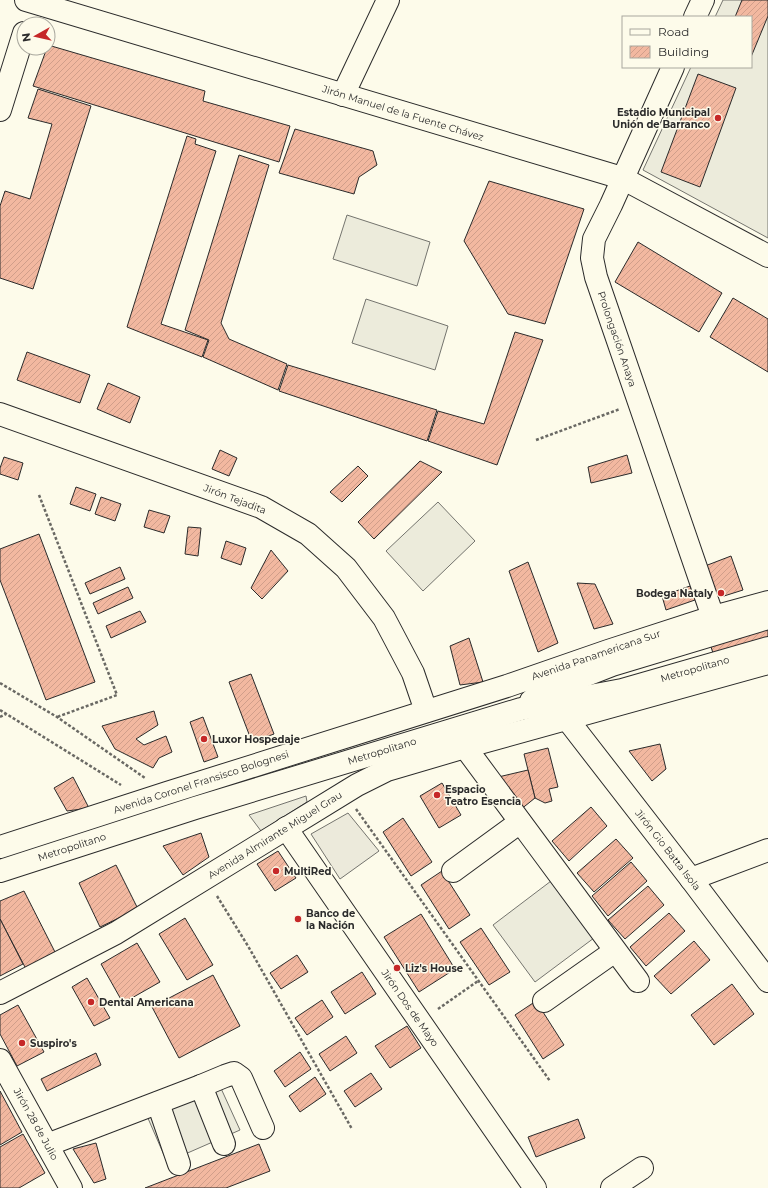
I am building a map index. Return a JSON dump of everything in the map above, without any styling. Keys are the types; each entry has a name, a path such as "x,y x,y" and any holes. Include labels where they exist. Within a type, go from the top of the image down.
{"street":[{"path":"343,95 388,0"},
{"path":"695,16 703,0"},
{"path":"30,16 35,1"},
{"name":"Jirón Manuel de la Fuente Chávez","path":"35,1 622,178 768,256"},
{"path":"0,110 17,56"},
{"name":"Prolongación Anaya","path":"673,68 611,205 594,239 592,258 596,277 713,616"},
{"name":"Jirón Tejadita","path":"0,414 261,507 308,534 346,568 384,618 413,673 426,711"},
{"name":"Avenida Panamericana Sur","path":"426,711 507,686 713,616 768,602"},
{"path":"521,709 540,693 612,664 768,618"},
{"name":"Metropolitano","path":"0,871 195,808 521,709 622,690 768,648"},
{"path":"566,719 768,663"},
{"name":"Avenida Coronel Fransisco Bolognesi","path":"0,847 426,711"},
{"name":"Avenida Almirante Miguel Grau","path":"0,993 116,933 344,793 387,770 566,719"},
{"name":"Jirón Gio Batta Isola","path":"566,719 691,879 768,982"},
{"path":"465,747 638,981"},
{"path":"453,871 520,822"},
{"name":"Jirón Dos de Mayo","path":"286,828 534,1188"},
{"path":"691,879 768,850"},
{"path":"544,1001 615,950"},
{"name":"Jirón 28 de Julio","path":"0,1060 71,1188"},
{"path":"47,1145 234,1073 242,1078 263,1128"},
{"path":"202,1086 224,1144"},
{"path":"158,1103 179,1164"},
{"path":"612,1188 642,1168"}],"path":[{"path":"536,440 639,402"},
{"path":"40,496 117,695 57,716"},
{"path":"0,683 57,716 167,793"},
{"path":"0,710 145,800"},
{"path":"0,717 6,714"},
{"path":"344,793 550,1081"},
{"path":"206,878 248,946 352,1129"},
{"path":"420,1021 478,981"}],"shaded area":[{"name":"Estadio Municipal Unión de Barranco","path":"723,0 768,0 768,238 643,170 691,68 752,68 752,16 715,16"},
{"path":"347,215 430,242 417,286 333,259"},
{"path":"366,299 448,326 435,370 352,343"},
{"path":"438,502 475,541 423,591 386,551"},
{"path":"306,796 307,802 261,831 249,815"},
{"path":"348,813 379,851 340,879 311,834"},
{"path":"555,878 598,935 535,982 493,925"},
{"path":"219,1084 240,1130 167,1162 147,1116"}],"building":[{"path":"742,0 768,0 768,16 752,55 752,16 735,16"},
{"path":"56,47 205,91 203,101 290,126 279,162 33,86 44,56 56,56"},
{"path":"698,74 736,88 700,187 661,172"},
{"path":"38,89 91,106 33,289 0,278 0,206 5,191 30,199 52,124 28,118"},
{"path":"295,129 373,151 377,165 359,177 354,194 279,173"},
{"path":"187,136 196,139 195,144 216,151 161,324 208,340 202,357 127,327"},
{"path":"239,155 269,165 221,323 229,339 287,364 278,390 203,357 209,340 185,330"},
{"path":"489,181 584,209 545,324 508,314 464,241"},
{"path":"638,242 722,293 699,332 615,282"},
{"path":"733,298 768,319 768,372 710,337"},
{"path":"515,332 543,340 497,465 428,441 438,411 484,424"},
{"path":"27,352 90,375 80,403 17,380"},
{"path":"288,365 437,410 427,441 279,391"},
{"path":"108,383 140,397 130,423 97,409"},
{"path":"220,450 237,458 229,476 212,469"},
{"path":"627,455 632,473 591,483 588,467"},
{"path":"4,457 23,463 18,480 0,474 0,468"},
{"path":"420,461 442,472 374,539 358,522"},
{"path":"358,466 368,476 342,502 330,492"},
{"path":"76,487 96,494 90,511 70,504"},
{"path":"101,497 121,504 115,521 95,514"},
{"path":"149,510 170,516 164,533 144,527"},
{"path":"188,527 201,528 198,556 185,554"},
{"path":"39,534 95,682 46,700 0,580 0,549"},
{"path":"226,541 246,548 241,565 221,558"},
{"path":"271,550 288,571 262,599 251,588"},
{"path":"731,556 743,590 724,596 718,595 714,590 705,566"},
{"path":"528,562 558,643 538,652 509,571"},
{"path":"120,567 125,579 90,594 85,583"},
{"path":"577,583 595,584 613,624 594,629"},
{"path":"690,586 695,600 666,610 662,596"},
{"path":"128,587 133,598 98,614 93,603"},
{"path":"140,611 146,622 111,638 106,626"},
{"path":"768,627 768,640 714,656 710,644"},
{"path":"469,638 483,682 460,685 450,646"},
{"path":"251,674 274,734 252,742 229,682"},
{"path":"154,711 158,725 136,739 144,745 166,736 172,752 159,758 153,768 115,749 102,726"},
{"name":"Luxor Hospedaje","path":"203,717 218,757 204,762 190,722"},
{"path":"660,744 666,769 652,781 629,751"},
{"path":"548,748 558,787 549,789 552,801 545,803 535,798 524,754"},
{"path":"528,770 535,798 520,810 494,778"},
{"path":"73,777 89,808 67,811 54,788"},
{"path":"442,783 461,815 439,828 420,796"},
{"path":"591,807 607,826 569,861 552,841"},
{"path":"403,818 432,862 411,876 383,832"},
{"path":"201,833 209,857 183,875 163,846"},
{"path":"616,839 633,858 594,892 577,873"},
{"name":"MultiRed","path":"278,851 296,878 275,891 257,864"},
{"path":"631,862 647,881 608,916 592,896"},
{"path":"116,865 138,909 100,927 79,883"},
{"path":"442,871 470,915 449,929 421,885"},
{"path":"648,886 664,905 625,939 608,920"},
{"path":"24,891 55,952 26,969 0,919 0,901"},
{"path":"669,913 685,931 646,966 630,947"},
{"path":"421,914 455,969 419,992 384,937"},
{"path":"185,918 213,965 187,980 159,934"},
{"path":"0,919 23,964 0,976"},
{"path":"481,928 510,972 489,985 460,942"},
{"path":"694,941 710,960 671,994 654,976"},
{"path":"137,943 160,982 123,1003 101,964"},
{"path":"297,955 308,972 281,989 270,973"},
{"path":"362,972 376,994 345,1014 331,992"},
{"path":"213,975 240,1026 179,1058 152,1007"},
{"name":"Dental Americana","path":"87,978 110,1018 94,1026 72,987"},
{"path":"732,984 754,1014 714,1045 691,1015"},
{"path":"322,1000 333,1017 307,1035 295,1018"},
{"path":"536,1001 564,1045 543,1059 515,1015"},
{"name":"Suspiro's","path":"18,1005 44,1052 17,1066 0,1034 0,1015"},
{"path":"407,1026 421,1048 390,1068 375,1046"},
{"path":"346,1036 357,1053 330,1071 319,1054"},
{"path":"300,1052 311,1069 285,1087 274,1071"},
{"path":"96,1053 101,1065 47,1091 41,1079"},
{"path":"371,1073 382,1089 355,1107 344,1091"},
{"path":"315,1077 326,1094 300,1112 289,1096"},
{"path":"0,1091 22,1132 0,1145"},
{"path":"578,1119 585,1138 536,1157 528,1137"},
{"path":"23,1134 45,1173 19,1188 0,1188 0,1147"},
{"path":"96,1143 106,1179 94,1183 73,1149"},
{"path":"259,1144 270,1171 226,1188 145,1188"}],"place":[{"name":"Estadio Municipal Unión de Barranco","path":"718,118"},
{"name":"Bodega Nataly","path":"721,593"},
{"name":"Luxor Hospedaje","path":"204,739"},
{"name":"Espacio Teatro Esencia","path":"437,795"},
{"name":"MultiRed","path":"276,871"},
{"name":"Banco de la Nación","path":"298,919"},
{"name":"Liz's House","path":"397,968"},
{"name":"Dental Americana","path":"91,1002"},
{"name":"Suspiro's","path":"22,1043"}]}
